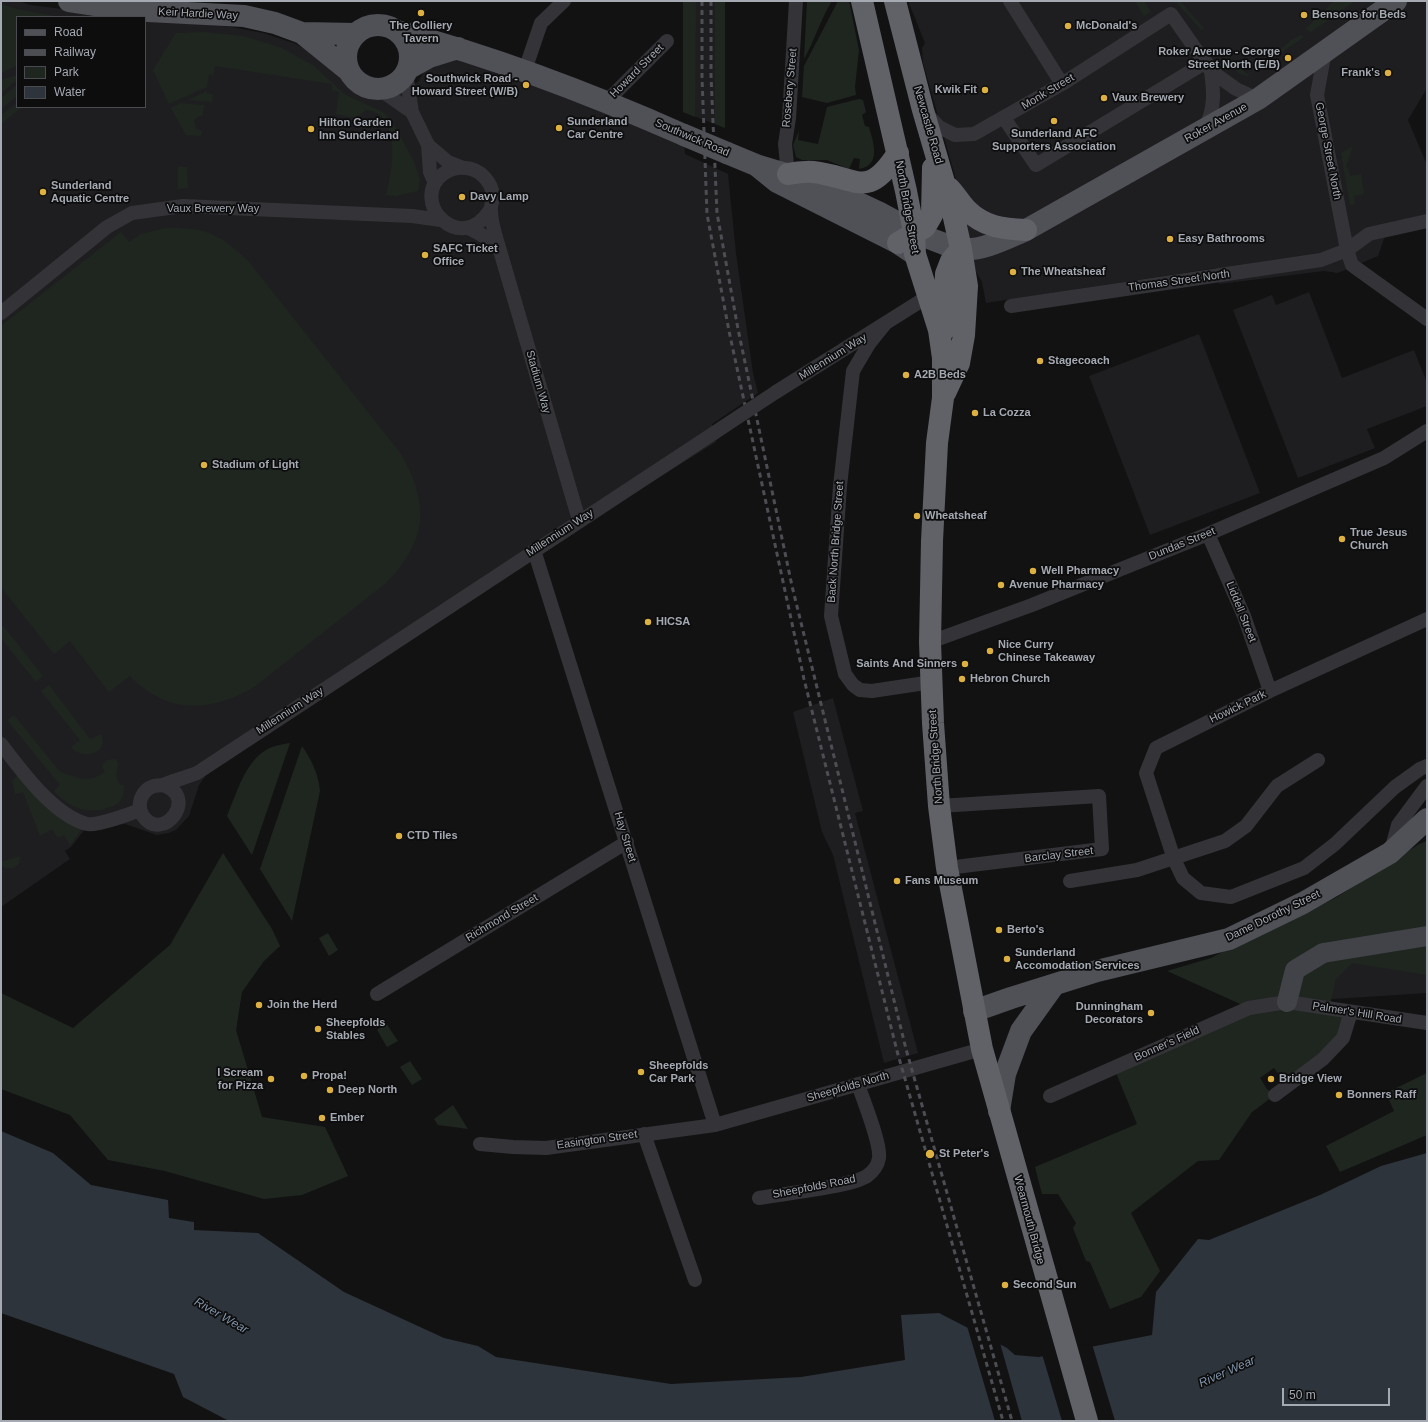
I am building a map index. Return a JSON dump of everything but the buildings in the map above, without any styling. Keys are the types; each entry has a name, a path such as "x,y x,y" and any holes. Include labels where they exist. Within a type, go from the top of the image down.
{"highway":[{"name":"Newcastle Road","path":"895,1 923,110 945,184 961,249"},
{"name":"North Bridge Street","path":"864,8 898,153 909,243 939,330 942,358 943,398 937,443 932,541 930,642 939,806 947,868 974,1011 982,1049 999,1111"},
{"path":"909,243 925,227 932,215 934,147"},
{"path":"788,174 813,172 860,184 877,178 888,168 898,153"},
{"path":"945,184 957,196 966,209 976,218 989,225 1006,229 1026,230"},
{"path":"942,358 946,274 951,261 961,249"},
{"name":"North Bridge Street","path":"943,398 959,363 964,335 967,286 961,249"},
{"name":"Wearmouth Bridge","path":"999,1111 1087,1421"}],"main road":[{"name":"Keir Hardie Way","path":"69,1 129,10 191,7 274,23 302,33"},
{"name":"Roker Avenue","path":"1026,230 1258,99 1287,81 1325,51 1394,2"},
{"path":"349,71 346,62 346,51 350,42 363,28 382,24 400,32 406,39 410,48 411,58 408,71"},
{"name":"Southwick Road","path":"400,32 458,48 525,70 607,101 756,166 777,182 909,243"},
{"path":"302,33 356,34"},
{"path":"302,33 349,71 362,85 379,89 395,85 408,71 429,57 458,48"},
{"path":"756,166 788,174 878,212 909,243 961,249 979,247 1002,241 1026,230"},
{"name":"Dame Dorothy Street","path":"974,1011 1097,971 1229,939 1303,903 1390,853 1427,819"},
{"path":"999,1111 1005,1074 1021,1031 1054,985"}],"street":[{"path":"525,70 541,23 564,1"},
{"name":"Rosebery Street","path":"788,174 785,144 789,118 796,1"},
{"path":"1010,1 1062,84"},
{"name":"Monk Street","path":"923,110 940,127 955,135 974,134 1062,84 1171,14 1208,66"},
{"name":"Howard Street","path":"607,101 667,41"},
{"name":"George Street North","path":"1325,51 1317,95 1347,250 1352,265 1427,319"},
{"path":"1208,66 1236,89 1258,99"},
{"path":"1004,118 1036,165 1208,66"},
{"path":"1205,129 1212,112 1214,96 1208,66"},
{"name":"Stadium Way","path":"408,71 412,112 428,144 448,162 461,167 471,168 486,179 493,194 490,210 498,244 579,520"},
{"name":"Stadium Way","path":"379,89 412,112"},
{"name":"Stadium Way","path":"428,144 430,172 435,183 432,193 432,204"},
{"path":"435,183 442,175 451,169 461,167"},
{"path":"412,216 432,204 435,213 441,220 450,226 469,228 478,224 485,218 490,210"},
{"name":"Vaux Brewery Way","path":"1,313 107,227 132,213 183,206 412,216 441,220"},
{"name":"Thomas Street North","path":"1011,306 1321,260 1347,250 1369,234 1427,221"},
{"path":"469,228 498,244"},
{"name":"Millennium Way","path":"163,785 197,773 579,520 776,392 927,297"},
{"name":"Back North Bridge Street","path":"885,324 869,344 853,371 840,486 831,616 833,631 845,674 853,685 860,690 872,691 932,682"},
{"name":"Dundas Street","path":"930,642 1032,605 1208,534 1384,458 1427,431"},
{"name":"Liddell Street","path":"1208,534 1244,616 1270,691"},
{"name":"Hay Street","path":"534,550 715,1125"},
{"name":"Howick Park","path":"1427,619 1270,691 1156,748 1146,773 1174,859 1183,878 1201,892 1231,897 1304,868 1335,844 1395,787 1420,769 1427,766"},
{"path":"1,744 52,805 65,814 89,824 124,816 140,810"},
{"path":"1070,881 1137,870 1225,841 1246,826 1276,786 1318,760"},
{"name":"Millennium Way","path":"178,799 197,773"},
{"path":"163,785 172,790 178,799 178,811 165,823 153,823 143,816 140,810 143,793 152,786 163,785"},
{"path":"1390,853 1398,825 1427,786"},
{"name":"Barclay Street","path":"939,806 1099,796 1102,849 947,868"},
{"name":"Richmond Street","path":"377,994 627,842"},
{"path":"1287,1002 1294,970 1324,953 1427,936"},
{"name":"Palmer's Hill Road","path":"1287,1002 1427,1023"},
{"name":"Bonner's Field","path":"1050,1096 1249,1008 1287,1002"},
{"path":"1275,1095 1328,1054 1343,1038 1351,1012"},
{"name":"Sheepfolds North","path":"715,1125 982,1049"},
{"name":"Sheepfolds Road","path":"759,1198 844,1184 866,1176 874,1169 879,1158 878,1147 858,1084"},
{"name":"Easington Street","path":"480,1144 546,1148 715,1125"},
{"path":"644,1134 695,1280"}],"shaded area":[{"path":"1,1 19,1 30,5 120,16 16,16 16,108 146,108 146,19 232,27 263,33 296,44 309,51 359,92 384,99 418,82 425,70 459,56 684,143 685,154 728,174 736,253 753,373 758,393 712,424 716,442 572,532 207,774 199,785 189,816 176,830 157,835 125,824 86,828 71,847 65,851 70,859 1,907"},
{"path":"683,1 725,1 725,128 683,112"},
{"path":"908,1 1427,1 1427,88 1408,120 1427,165 1427,227 1385,236 1378,256 1338,273 1324,271 1219,284 1216,268 986,303 982,282 975,270 959,190 923,63 922,48 925,43"},
{"path":"1309,292 1342,378 1414,350 1427,383 1427,406 1367,429 1375,448 1298,478 1233,310 1272,295 1276,305"},
{"path":"1199,334 1260,493 1150,535 1089,376"},
{"path":"833,698 863,811 855,813 918,1053 884,1063 833,855 822,832 793,712"},
{"path":"1427,936 1427,993 1287,1002 1295,970"}],"green space":[{"path":"683,1 696,1 695,117 683,112"},
{"path":"715,1 725,1 725,128 715,124"},
{"path":"807,1 832,1 804,59"},
{"path":"838,1 849,1 859,50 855,87 856,95 827,103 802,97 804,66"},
{"path":"1135,1 1144,1 1151,12 1144,16"},
{"path":"1180,1 1204,28 1201,30 1176,2"},
{"path":"1334,1 1355,1 1311,32 1306,29"},
{"path":"1,4 17,9 54,16 16,16 16,66 1,73"},
{"path":"204,32 243,36 282,48 314,66 344,94 383,112 392,121 414,162 420,180 418,191 396,196 386,195 391,172 392,145 390,132 385,121 377,114 366,110 356,118 336,114 339,92 332,90 332,84 215,66 213,75 209,74 207,87 169,104 153,70 176,33"},
{"path":"1301,35 1304,37 1257,69 1291,40"},
{"path":"1227,55 1247,74 1255,70 1247,76 1239,74 1225,57"},
{"path":"16,75 16,81 1,93 1,80"},
{"path":"16,86 16,97 1,109 1,98"},
{"path":"206,91 206,93 213,94 212,102 189,100"},
{"path":"859,99 863,100 866,112 862,115 865,126 869,127 874,146 871,163 866,167 859,169 860,159 854,158 849,169 827,160 802,160 796,157 793,145 799,131 798,140 818,144 827,107"},
{"path":"181,103 204,105 203,115 194,120 196,129 202,131 201,136 186,135 171,108"},
{"path":"16,104 16,108 21,108 1,124 1,115"},
{"path":"1353,146 1346,166 1349,170 1350,176 1361,174 1364,194 1354,196 1355,204 1350,205 1341,153"},
{"path":"178,167 187,167 188,188 178,189"},
{"name":"Stadium of Light","path":"165,228 191,229 212,234 230,245 249,262 401,454 417,490 420,506 420,522 410,552 400,567 386,583 254,687 238,696 221,702 205,705 189,706 174,703 159,697 144,688 130,676 109,692 70,641 54,654 1,587 1,326 121,232 129,242 141,234"},
{"path":"1,626 4,627 43,676 36,682 1,638"},
{"path":"49,685 90,739 101,734 103,741 99,750 94,753 82,754 71,747 80,740 41,691"},
{"path":"14,715 60,772 81,779 94,778 105,772 102,766 107,760 116,759 118,765 116,773 117,778 121,785 124,785 123,795 120,801 114,806 94,811 79,808 66,802 54,791 60,785 7,720"},
{"path":"290,743 252,855 227,816 239,787 249,767 255,759 272,747"},
{"path":"302,746 314,767 318,778 320,791 292,921 260,869"},
{"path":"17,776 24,779 45,807 61,819 63,817 83,827 70,845 64,835 58,838 52,829 40,836 23,792 15,794 12,781"},
{"path":"1427,841 1427,975 1352,963 1336,979 1329,1009 1351,1012 1323,1059 1282,1079 1274,1068 1260,1078 1267,1089 1275,1095 1252,1112 1219,1160 1198,1161 1131,1213 1160,1271 1141,1297 1110,1309 1090,1262 1086,1261 1073,1228 1076,1223 1058,1194 1042,1194 1035,1167 1137,1124 1114,1068 1249,1008 1167,971 1211,958 1250,937 1297,917 1337,897 1419,844"},
{"path":"223,853 272,929 280,946 264,961 242,992 236,1030 262,1117 325,1127 348,1176 302,1195 264,1199 165,1171 108,1160 70,1115 1,1089 1,993 73,1028 170,945"},
{"path":"20,856 19,864 13,868 5,868 1,864 1,862"},
{"path":"328,933 338,950 329,956 319,938"},
{"path":"386,1023 398,1041 387,1047 377,1030"},
{"path":"410,1061 422,1079 412,1085 400,1067"},
{"path":"1427,1073 1427,1135 1340,1172 1326,1146 1394,1111 1386,1093"},
{"path":"453,1105 468,1129 438,1125 434,1119"}],"water":[{"name":"River Wear","path":"1,1131 53,1153 91,1185 168,1200 169,1218 194,1222 194,1230 258,1233 344,1292 444,1338 478,1346 496,1357 671,1384 801,1377 905,1360 901,1315 939,1313 1007,1348 1015,1355 1039,1357 1152,1335 1156,1292 1198,1239 1209,1240 1320,1195 1381,1166 1427,1153 1427,1421 229,1421 183,1397 174,1374 1,1313"}],"pier":[{"path":"967,1326 1000,1343 1022,1421 995,1421"},
{"path":"1092,1344 1115,1421 1062,1421 1042,1354"}],"railway":[{"path":"702,1 702,77 707,214 729,331 804,679 897,1051 1003,1421"},
{"path":"711,1 711,76 717,213 738,329 792,586 906,1049 1012,1421"}],"place":[{"name":"The Colliery Tavern","path":"421,13"},
{"name":"Bensons for Beds","path":"1304,15"},
{"name":"McDonald's","path":"1068,26"},
{"name":"Roker Avenue - George Street North (E/B)","path":"1288,58"},
{"name":"Frank's","path":"1388,73"},
{"name":"Southwick Road - Howard Street (W/B)","path":"526,85"},
{"name":"Kwik Fit","path":"985,90"},
{"name":"Vaux Brewery","path":"1104,98"},
{"name":"Sunderland AFC Supporters Association","path":"1054,121"},
{"name":"Sunderland Car Centre","path":"559,128"},
{"name":"Hilton Garden Inn Sunderland","path":"311,129"},
{"name":"Sunderland Aquatic Centre","path":"43,192"},
{"name":"Davy Lamp","path":"462,197"},
{"name":"Easy Bathrooms","path":"1170,239"},
{"name":"SAFC Ticket Office","path":"425,255"},
{"name":"The Wheatsheaf","path":"1013,272"},
{"name":"Stagecoach","path":"1040,361"},
{"name":"A2B Beds","path":"906,375"},
{"name":"La Cozza","path":"975,413"},
{"name":"Stadium of Light","path":"204,465"},
{"name":"Wheatsheaf","path":"917,516"},
{"name":"True Jesus Church","path":"1342,539"},
{"name":"Well Pharmacy","path":"1033,571"},
{"name":"Avenue Pharmacy","path":"1001,585"},
{"name":"HICSA","path":"648,622"},
{"name":"Nice Curry Chinese Takeaway","path":"990,651"},
{"name":"Saints And Sinners","path":"965,664"},
{"name":"Hebron Church","path":"962,679"},
{"name":"CTD Tiles","path":"399,836"},
{"name":"Fans Museum","path":"897,881"},
{"name":"Berto's","path":"999,930"},
{"name":"Sunderland Accomodation Services","path":"1007,959"},
{"name":"Join the Herd","path":"259,1005"},
{"name":"Dunningham Decorators","path":"1151,1013"},
{"name":"Sheepfolds Stables","path":"318,1029"},
{"name":"Sheepfolds Car Park","path":"641,1072"},
{"name":"Propa!","path":"304,1076"},
{"name":"I Scream for Pizza","path":"271,1079"},
{"name":"Bridge View","path":"1271,1079"},
{"name":"Deep North","path":"330,1090"},
{"name":"Bonners Raff","path":"1339,1095"},
{"name":"Ember","path":"322,1118"},
{"name":"St Peter's","path":"930,1154"},
{"name":"Second Sun","path":"1005,1285"}]}
